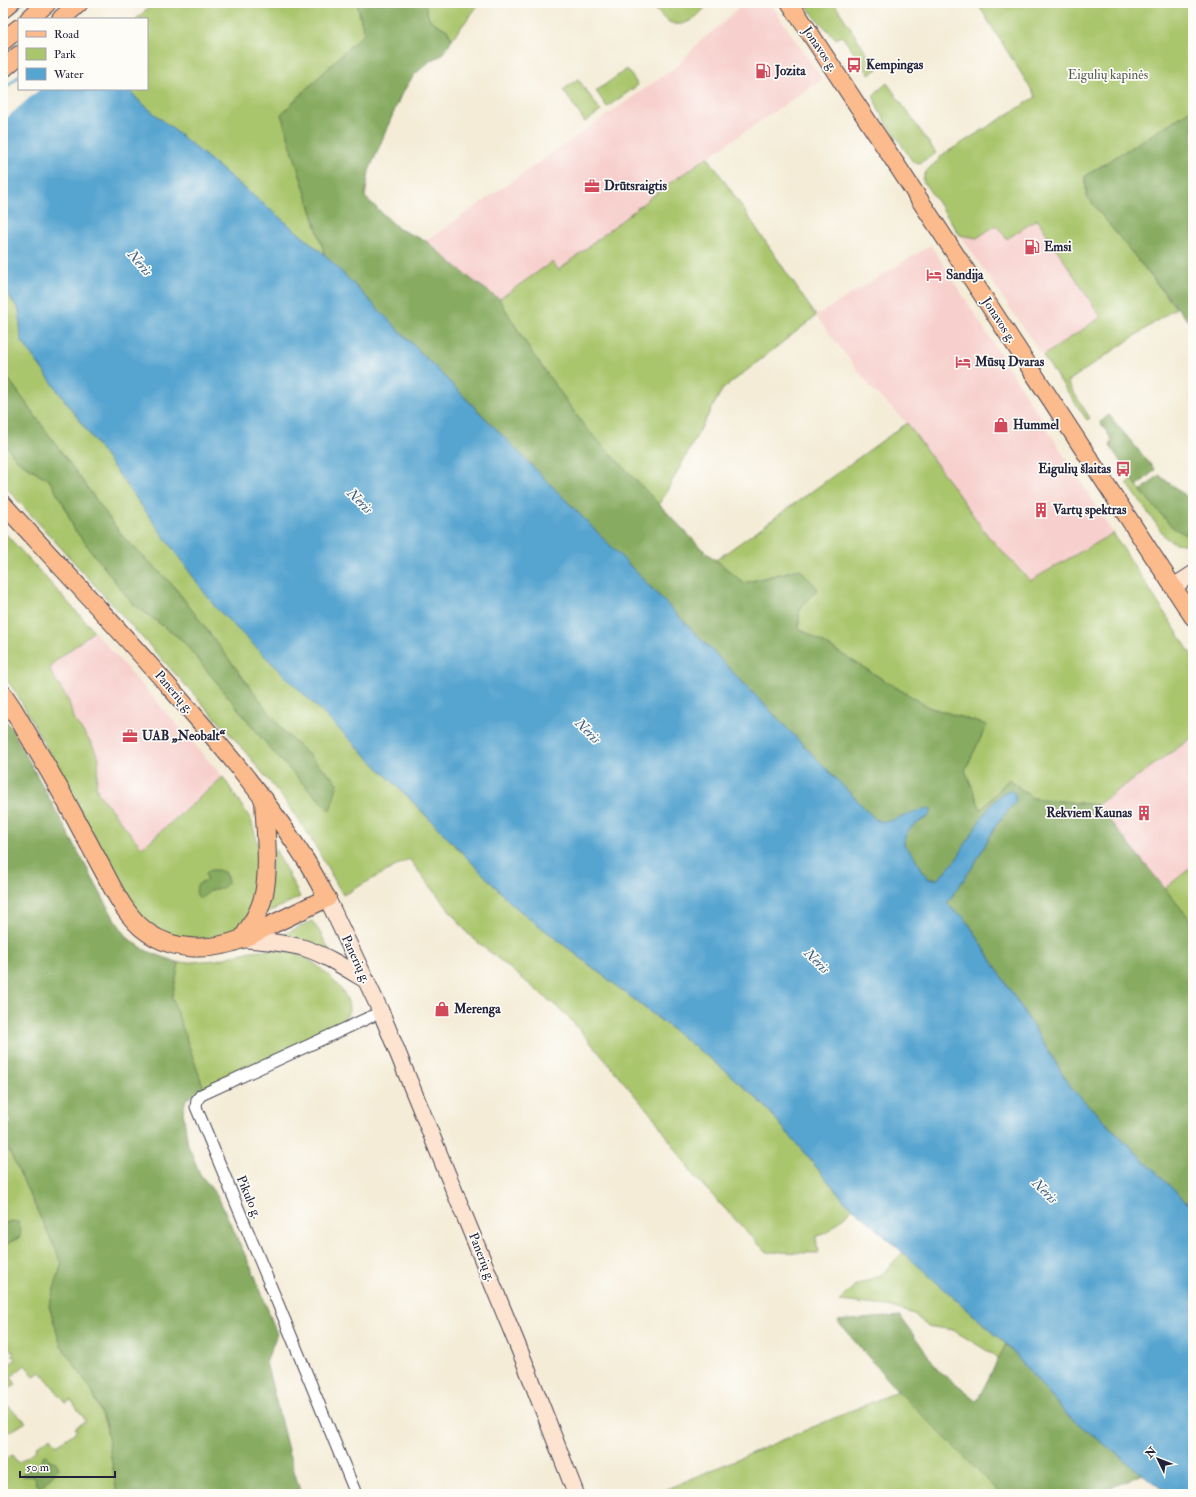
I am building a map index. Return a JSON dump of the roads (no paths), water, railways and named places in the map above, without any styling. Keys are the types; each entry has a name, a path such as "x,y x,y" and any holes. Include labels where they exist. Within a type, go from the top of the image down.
{"highway":[{"path":"3,9 10,3"},
{"path":"30,18 48,3"},
{"path":"62,18 79,3"},
{"path":"3,41 18,29"},
{"path":"3,69 18,56"},
{"path":"3,694 66,802 122,904 137,923 149,933 163,941 190,947 210,948 230,944 242,939 327,898"},
{"path":"242,939 256,917 263,900 266,865 264,799"}],"main road":[{"name":"Jonavos g.","path":"790,3 1193,617"},
{"name":"Panerių g.","path":"3,504 135,648 221,746 264,799 304,857 327,898 381,1012 524,1361 576,1494"},
{"path":"1173,587 1193,574"},
{"path":"242,939 281,942 305,948 328,958 367,981"}],"street":[{"name":"Pikulo g.","path":"356,1494 196,1107 197,1100 201,1095 381,1012"}],"water":[{"name":"Neris","path":"3,3 75,3 82,18 18,18 18,90 130,90 138,100 325,255 602,537 876,820 885,822 926,809 932,810 929,816 909,830 906,834 904,844 914,856 928,879 938,879 953,863 981,818 997,799 1004,793 1011,790 1015,794 1016,801 998,822 974,865 947,903 954,911 963,916 972,929 1072,1089 1193,1209 1193,1494 1168,1494 1067,1415 1006,1344 844,1200 764,1105 722,1068 514,906 407,796 215,607 21,340 19,310 3,287"}],"place":[{"name":"Kempingas","path":"854,65"},
{"name":"Jozita","path":"763,71"},
{"name":"Drūtsraigtis","path":"592,186"},
{"name":"Emsi","path":"1032,247"},
{"name":"Sandija","path":"934,275"},
{"name":"Mūsų Dvaras","path":"963,362"},
{"name":"Hummel","path":"1001,425"},
{"name":"Eigulių šlaitas","path":"1123,469"},
{"name":"Vartų spektras","path":"1041,510"},
{"name":"UAB „Neobalt“","path":"130,736"},
{"name":"Rekviem Kaunas","path":"1144,813"},
{"name":"Merenga","path":"442,1009"}],"park label":[{"name":"Eigulių kapinės","path":"1108,75"}]}
